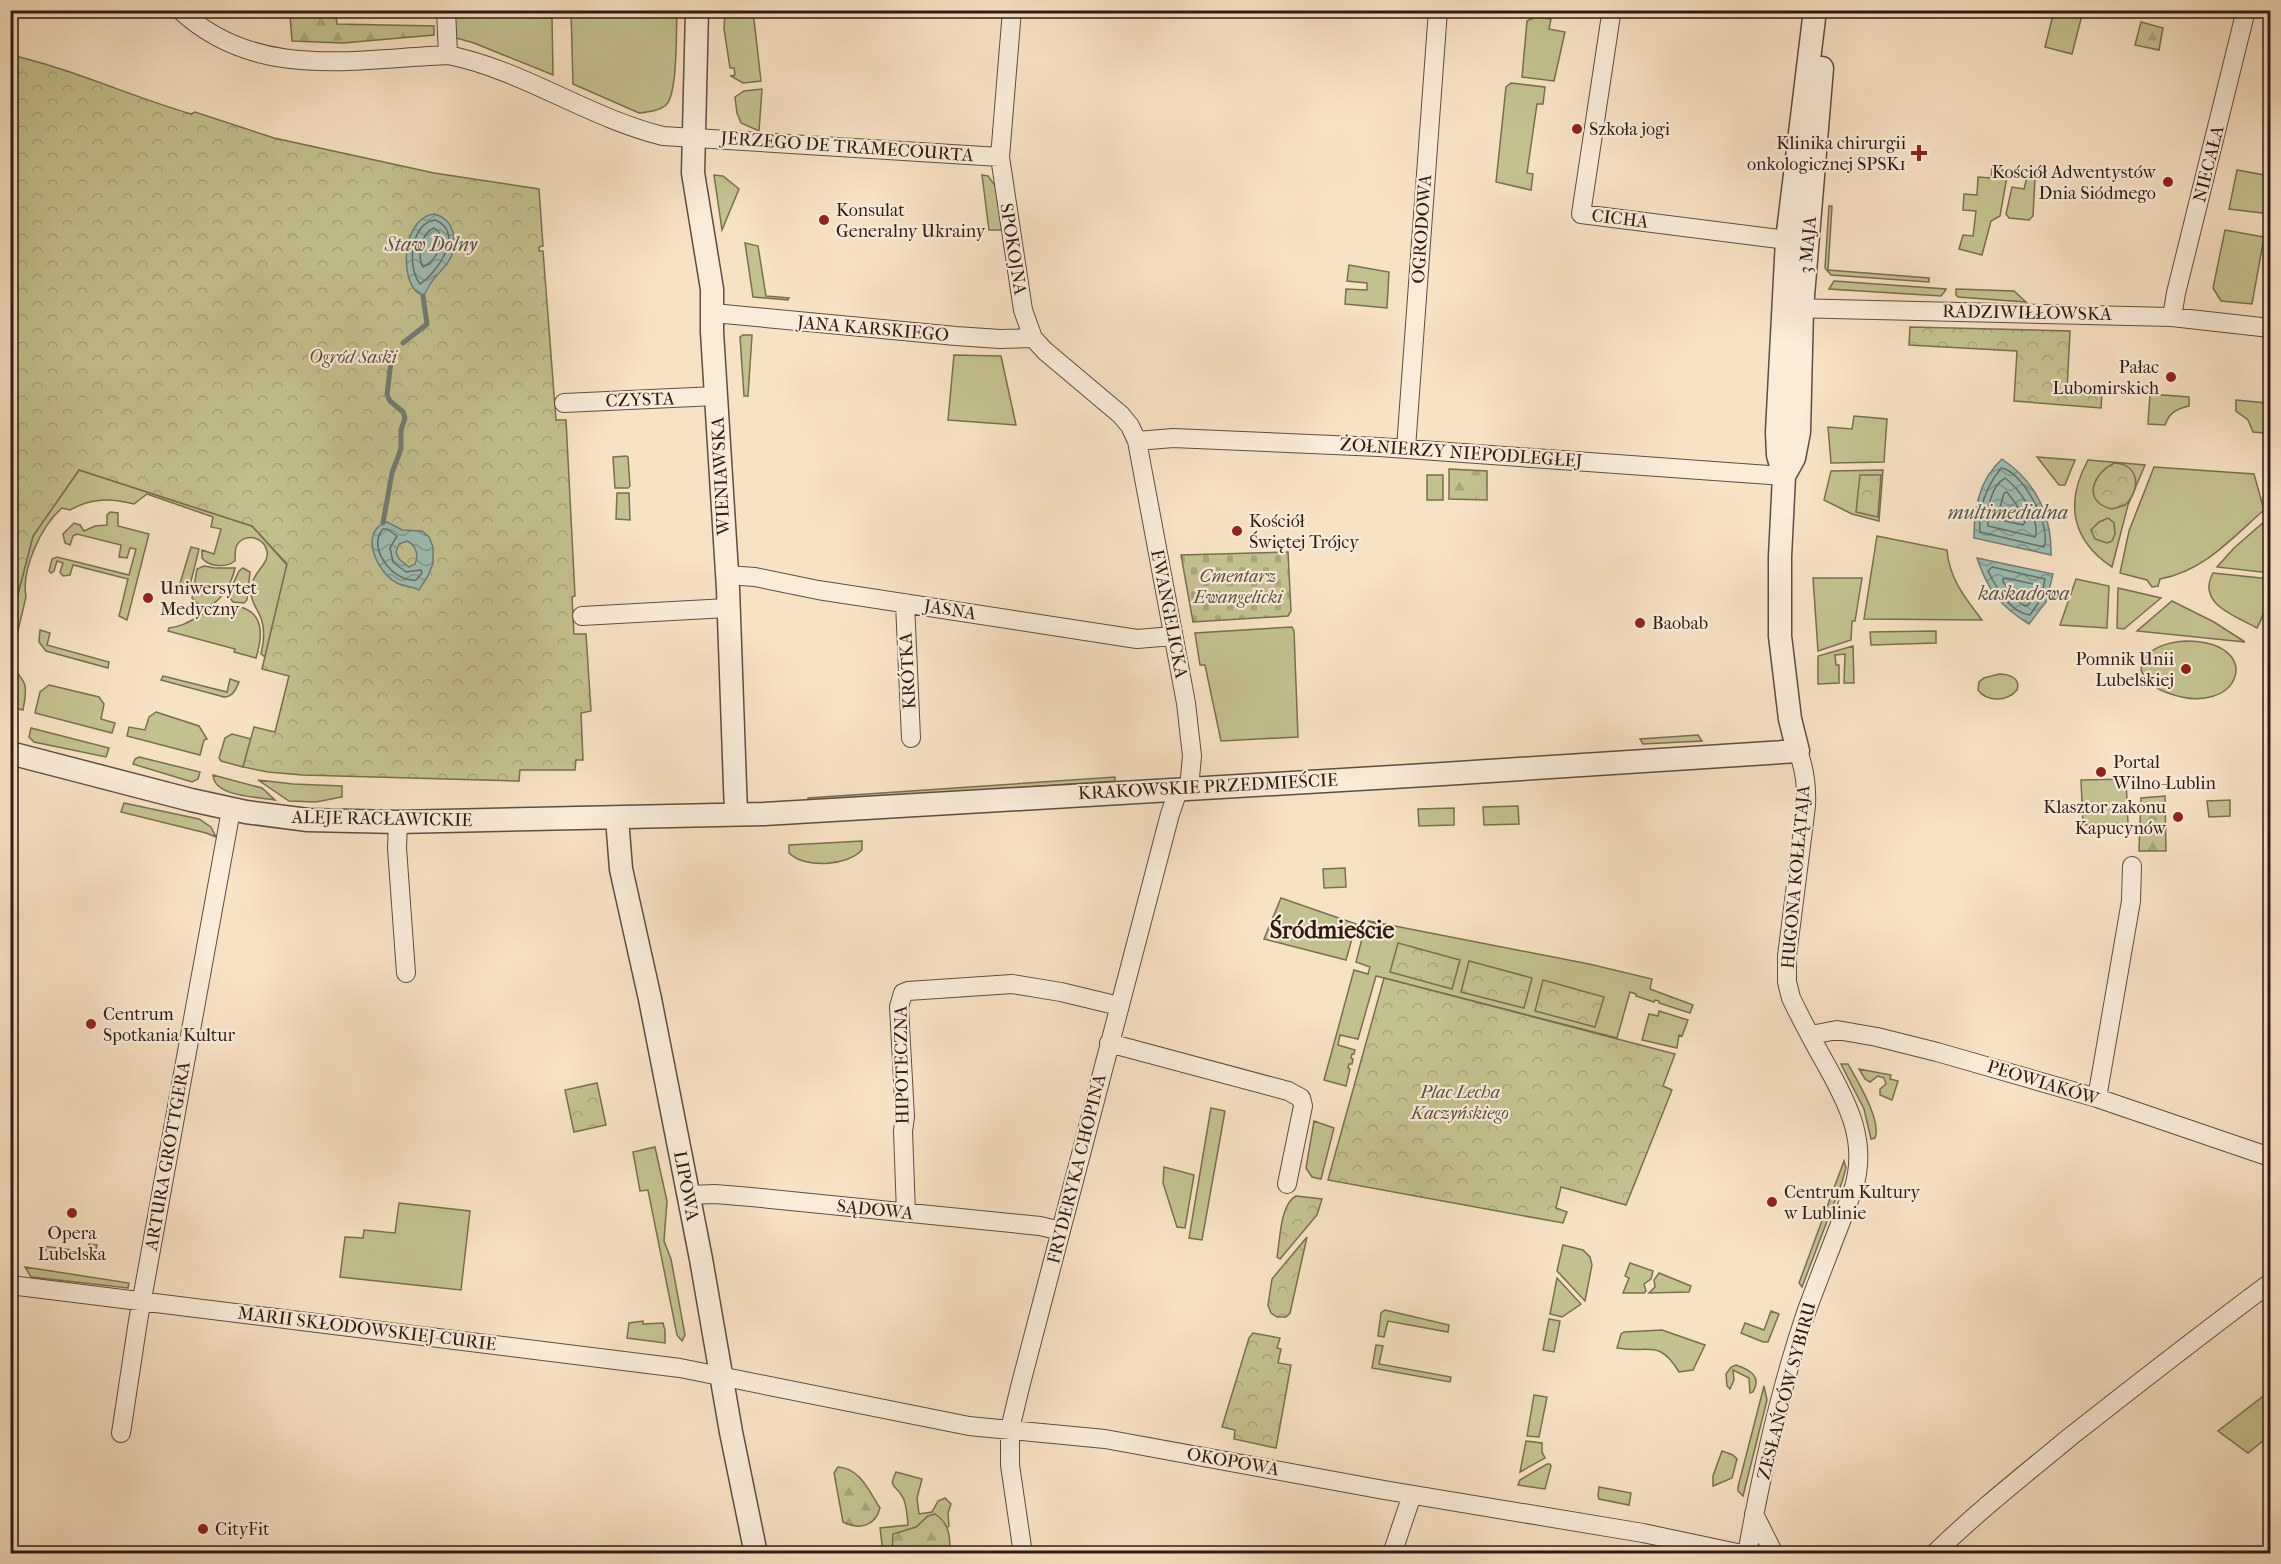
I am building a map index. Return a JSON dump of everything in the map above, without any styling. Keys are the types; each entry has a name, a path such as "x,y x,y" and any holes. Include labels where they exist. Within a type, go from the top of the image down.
{"street":[{"path":"180,10 201,28 248,51 286,60 322,62 448,55 446,10"},
{"name":"WIENIAWSKA","path":"697,10 694,182 711,281 727,574 736,814"},
{"name":"SPOKOJNA","path":"1012,10 1000,157 1019,294 1026,320 1033,338 1045,351 1121,415 1130,426 1137,441"},
{"name":"OGRODOWA","path":"1406,448 1438,10"},
{"name":"3 MAJA","path":"1798,751 1790,719 1779,617 1784,476 1794,458 1799,432 1787,240 1815,10"},
{"name":"3 MAJA","path":"1792,308 1827,10"},
{"name":"NIECAŁA","path":"2172,317 2176,292 2246,10"},
{"name":"CICHA","path":"1611,15 1581,214 1787,240"},
{"name":"JERZEGO DE TRAMECOURTA","path":"448,55 491,68 641,130 663,136 1000,157"},
{"name":"RADZIWIŁŁOWSKA","path":"1792,308 2172,317 2271,328"},
{"name":"JANA KARSKIEGO","path":"713,313 956,336 1000,339 1033,338"},
{"name":"CZYSTA","path":"564,403 716,396"},
{"name":"ŻOŁNIERZY NIEPODLEGŁEJ","path":"1137,441 1173,438 1406,448 1784,476"},
{"name":"EWANGELICKA","path":"1137,441 1191,744 1184,788"},
{"name":"JASNA","path":"727,574 1137,639 1173,636"},
{"name":"KRÓTKA","path":"905,603 911,738"},
{"path":"582,616 727,608"},
{"name":"KRAKOWSKIE PRZEDMIEŚCIE","path":"617,818 736,814 1798,751"},
{"name":"HUGONA KOŁŁĄTAJA","path":"1798,751 1804,766 1807,787 1786,982 1791,998 1811,1035"},
{"name":"ALEJE RACŁAWICKIE","path":"10,753 231,810 308,820 398,822 617,818"},
{"name":"FRYDERYKA CHOPINA","path":"1023,1554 1010,1465 1011,1429 1170,814 1184,788"},
{"name":"ARTURA GROTTGERA","path":"121,1433 142,1300 231,810"},
{"name":"LIPOWA","path":"617,818 621,869 652,1010 756,1554"},
{"path":"398,822 397,848 405,973"},
{"path":"2097,1098 2131,901 2132,866"},
{"name":"HIPOTECZNA","path":"906,1213 903,1131 905,1117 899,1008 903,993 1012,984 1047,989 1119,1006"},
{"name":"PEOWIAKÓW","path":"1811,1035 1837,1030 1937,1052 2097,1098 2271,1157"},
{"name":"ZESŁAŃCÓW SYBIRU","path":"1748,1554 1754,1514 1793,1356 1859,1168 1859,1146 1852,1115 1811,1035"},
{"path":"1109,1043 1288,1091 1301,1098 1303,1106 1287,1184"},
{"name":"SĄDOWA","path":"688,1195 715,1194 751,1197 1040,1226 1061,1231"},
{"path":"1934,1554 2036,1465 2169,1359 2271,1283"},
{"name":"MARII SKŁODOWSKIEJ-CURIE","path":"10,1285 669,1367 723,1377"},
{"name":"OKOPOWA","path":"723,1377 969,1426 1105,1439 1412,1495 1643,1533 1742,1554"},
{"path":"1392,1554 1412,1495"},
{"path":"1754,1514 1774,1554"}],"green space":[{"path":"453,11 460,11 461,16 552,18 553,75 456,38"},
{"path":"571,11 677,11 673,88 666,105 657,110 639,113 573,84"},
{"path":"725,11 753,11 761,81 743,83 731,76 735,75 734,68 730,68 724,29"},
{"path":"2054,11 2083,11 2072,54 2045,47"},
{"path":"290,16 336,16 337,24 434,26 434,35 343,43 292,41"},
{"path":"1535,17 1551,19 1549,29 1565,32 1554,81 1522,77 1527,21"},
{"path":"2141,22 2163,28 2159,50 2135,45"},
{"name":"Ogród Saski","path":"11,55 56,68 168,107 191,114 195,112 274,138 434,173 539,189 543,246 539,247 539,251 543,251 556,420 566,420 575,596 572,597 574,634 586,634 591,711 581,713 583,760 576,760 575,770 520,770 519,781 302,775 243,767 254,727 275,732 289,676 262,669 287,564 252,526 79,470 33,536 11,621"},
{"path":"1511,83 1545,87 1543,104 1537,104 1527,173 1533,174 1531,190 1496,182 1506,87"},
{"path":"762,89 759,131 741,123 735,97 744,91"},
{"path":"1992,169 2008,171 2000,216 1991,221 1982,255 1959,249 1963,235 1973,236 1976,211 1963,210 1964,194 1977,195 1978,177 1991,178"},
{"path":"2237,170 2270,176 2270,214 2229,209"},
{"path":"714,175 723,176 739,189 722,230"},
{"path":"982,175 988,176 996,187 1002,230 989,230"},
{"path":"2027,177 2035,179 2033,216 2029,220 2009,218 2006,214 2012,187 2024,189"},
{"path":"1829,206 1832,206 1828,270 1929,278 1929,282 1831,275 1825,268"},
{"path":"2225,230 2264,237 2252,304 2221,301 2213,288"},
{"path":"745,243 758,246 766,296 789,298 788,300 753,297"},
{"path":"1349,265 1389,272 1387,308 1345,304 1346,289 1367,290 1367,283 1347,281"},
{"path":"1834,281 1946,289 1941,296 1829,289"},
{"path":"1956,289 2014,291 2026,302 1958,297"},
{"path":"1910,327 2070,331 2067,390 2102,393 2101,408 2014,401 2017,351 1909,345"},
{"path":"752,335 748,396 744,396 740,337"},
{"path":"954,355 1001,356 1016,425 948,420"},
{"path":"2150,394 2189,397 2189,406 2174,412 2165,425 2148,424"},
{"path":"2236,400 2267,403 2264,433 2253,432 2248,420 2236,411"},
{"path":"1854,416 1887,419 1884,462 1831,463 1828,427 1852,429"},
{"path":"613,457 628,457 630,486 615,488"},
{"path":"2037,457 2075,460 2065,485 2059,485"},
{"path":"2088,460 2145,465 2128,505 2112,567 2088,545 2080,532 2076,519 2076,491"},
{"path":"2115,463 2129,468 2135,479 2135,486 2134,492 2125,505 2112,509 2096,500 2094,487 2101,473"},
{"path":"2154,467 2254,474 2264,510 2204,561 2176,575 2160,579 2158,586 2152,587 2147,580 2120,573 2129,531"},
{"path":"1449,469 1487,471 1487,500 1449,499"},
{"path":"79,470 252,526 287,565 265,657 261,654 264,636 262,622 252,600 251,588 254,577 266,560 265,546 258,539 243,539 236,547 235,561 222,566 213,565 202,558 202,550 214,554 221,529 211,527 213,517 147,494 134,504 109,500 93,501 70,510 62,508 54,516 40,537 30,562 25,586 26,597 11,660 11,621 33,536"},
{"path":"1883,470 1879,521 1852,514 1824,500 1831,471"},
{"path":"1427,475 1443,475 1443,500 1427,500"},
{"path":"1860,475 1881,475 1878,517 1856,512"},
{"path":"617,493 629,493 630,520 616,519"},
{"path":"110,512 118,513 118,526 149,534 127,620 119,616 128,579 73,565 70,575 63,576 60,572 63,563 57,561 54,571 51,573 49,571 52,559 57,557 129,575 136,549 130,548 127,558 119,557 121,545 77,534 73,536 70,545 65,543 63,534 74,523 80,525 84,531 95,526 107,525 107,515"},
{"path":"2108,518 2114,523 2115,534 2112,541 2107,543 2095,539 2091,530 2099,522"},
{"path":"2265,521 2270,552 2270,573 2217,567 2234,548"},
{"path":"1877,536 1947,550 1954,579 1982,620 1864,619"},
{"path":"191,547 199,549 188,593 178,590"},
{"name":"Cmentarz Ewangelicki","path":"1288,552 1291,611 1288,616 1193,622 1181,555"},
{"path":"204,566 235,568 225,592 213,604 206,606 199,605 192,598 197,569"},
{"path":"243,568 250,572 247,600 244,603 233,602 228,595 239,571"},
{"path":"2213,573 2270,579 2267,604 2257,628 2221,608 2214,601 2209,584"},
{"path":"1813,578 1862,578 1855,621 1852,621 1851,640 1818,651"},
{"path":"2076,579 2109,586 2107,628 2060,625"},
{"path":"2118,588 2161,598 2124,629 2117,628"},
{"path":"2172,601 2214,622 2245,642 2137,631"},
{"path":"228,605 248,610 258,621 260,638 256,658 234,652 235,649 168,631 169,628 184,624 220,606"},
{"path":"1292,627 1298,737 1221,741 1205,665 1200,665 1195,633"},
{"path":"40,630 50,633 47,645 109,662 108,668 46,651 39,642"},
{"path":"1936,631 1936,643 1871,645 1870,632"},
{"path":"2186,641 2211,644 2228,653 2235,665 2235,677 2227,688 2213,696 2193,699 2168,693 2156,687 2143,674 2141,670 2143,662 2151,651 2164,645"},
{"path":"1853,646 1854,683 1844,683 1845,654 1835,655 1836,665 1839,665 1839,683 1818,684 1818,656"},
{"path":"10,664 25,685 23,710 11,707"},
{"path":"1999,674 2016,680 2017,690 2008,697 1997,699 1986,697 1978,690 1979,682 1984,678"},
{"path":"163,676 227,692 230,679 239,682 232,694 224,697 161,680"},
{"path":"49,685 99,697 104,704 101,719 115,723 112,733 35,713 40,692"},
{"path":"156,712 199,726 207,739 204,740 200,755 127,736 129,727 145,730 149,717"},
{"path":"31,728 109,748 106,757 34,742 29,737"},
{"path":"232,734 251,739 243,767 221,761 219,758 225,738"},
{"path":"1698,735 1702,741 1643,744 1640,739"},
{"path":"139,757 200,772 198,779 192,782 133,764"},
{"path":"213,775 262,788 275,800 229,792 215,782"},
{"path":"1115,777 1115,781 808,802 808,798"},
{"path":"2126,779 2128,824 2083,825 2081,780"},
{"path":"258,780 342,786 342,797 316,802 289,801"},
{"path":"2165,796 2166,851 2139,851 2141,798"},
{"path":"2230,800 2230,816 2209,817 2207,801"},
{"path":"124,803 199,819 211,827 216,837 121,812"},
{"path":"1518,806 1519,824 1484,825 1483,807"},
{"path":"1454,808 1454,825 1419,826 1418,809"},
{"path":"862,841 862,850 855,855 826,864 805,862 789,853 789,845"},
{"path":"1345,868 1346,887 1324,888 1323,869"},
{"path":"1281,898 1356,924 1346,960 1264,939"},
{"path":"1364,920 1589,964 1652,979 1650,989 1693,1005 1690,1013 1630,992 1617,1038 1376,976 1358,1039 1340,1035 1338,1045 1355,1050 1351,1058 1353,1059 1352,1064 1349,1064 1348,1068 1350,1069 1346,1086 1324,1080 1354,970 1368,974 1370,967 1356,962 1364,931 1379,935 1382,926"},
{"path":"1398,943 1460,960 1452,989 1390,972"},
{"path":"1469,961 1532,978 1524,1008 1461,992"},
{"name":"Plac Lecha Kaczyńskiego","path":"1384,978 1675,1054 1663,1086 1672,1090 1626,1205 1561,1187 1556,1208 1567,1212 1563,1223 1328,1180"},
{"path":"1543,980 1604,997 1595,1027 1535,1011"},
{"path":"1659,1011 1688,1020 1682,1036 1679,1035 1677,1048 1642,1040 1649,1014 1658,1016"},
{"path":"1841,1064 1848,1064 1868,1101 1875,1122 1875,1138 1871,1139 1864,1109"},
{"path":"1859,1069 1891,1075 1890,1079 1898,1081 1892,1100 1880,1095 1880,1089 1886,1084 1884,1078 1878,1076 1870,1082 1865,1079"},
{"path":"597,1083 606,1125 574,1132 565,1090"},
{"path":"1211,1108 1225,1111 1202,1240 1189,1238"},
{"path":"1314,1121 1334,1128 1321,1179 1312,1177 1306,1168"},
{"path":"655,1147 667,1201 664,1241 671,1259 685,1335 682,1341 677,1335 648,1190 640,1191 633,1152"},
{"path":"1844,1161 1846,1168 1842,1182 1802,1287 1799,1283"},
{"path":"1164,1167 1194,1175 1185,1228 1177,1227 1163,1183"},
{"path":"1296,1196 1322,1199 1317,1215 1280,1259 1277,1257 1284,1215 1291,1200"},
{"path":"399,1203 470,1211 461,1290 340,1277 345,1237 363,1238 364,1230 395,1233"},
{"path":"1307,1237 1290,1313 1286,1317 1277,1317 1271,1313 1268,1305 1272,1279"},
{"path":"89,1244 97,1245 96,1250 84,1260 48,1253 43,1246 87,1252"},
{"path":"1563,1245 1583,1250 1590,1257 1592,1265 1585,1301 1557,1271"},
{"path":"1630,1263 1653,1271 1651,1279 1644,1284 1646,1291 1644,1293 1623,1293 1629,1278 1625,1276"},
{"path":"25,1267 129,1283 128,1288 31,1277"},
{"path":"1659,1273 1691,1286 1689,1292 1649,1293 1655,1287 1654,1280"},
{"path":"1557,1278 1581,1304 1562,1317 1550,1314"},
{"path":"1385,1310 1449,1325 1448,1332 1388,1321 1384,1337 1378,1336 1381,1313"},
{"path":"1771,1311 1779,1314 1768,1342 1741,1333 1745,1323 1764,1330"},
{"path":"1549,1319 1560,1321 1554,1352 1543,1350"},
{"path":"643,1321 643,1324 663,1323 665,1343 627,1338 629,1323"},
{"path":"1662,1330 1705,1345 1693,1370 1679,1372 1672,1361 1659,1351 1617,1348 1621,1334 1624,1332"},
{"path":"1253,1333 1280,1338 1277,1348 1281,1349 1278,1363 1291,1365 1276,1448 1234,1439 1235,1430 1222,1427 1249,1338"},
{"path":"1376,1345 1383,1346 1379,1364 1451,1377 1450,1382 1372,1368"},
{"path":"1736,1365 1753,1374 1756,1382 1753,1392 1750,1393 1749,1378 1733,1370 1734,1380 1730,1389 1727,1386 1726,1374 1731,1367"},
{"path":"1764,1386 1767,1400 1743,1496 1738,1491 1738,1487"},
{"path":"2270,1391 2270,1435 2248,1453 2218,1431"},
{"path":"1534,1395 1547,1397 1539,1437 1527,1436"},
{"path":"1526,1441 1542,1443 1545,1458 1520,1472"},
{"path":"1722,1451 1737,1459 1732,1478 1713,1486 1713,1476"},
{"path":"1547,1464 1551,1466 1545,1489 1518,1485 1520,1480"},
{"path":"838,1467 846,1468 858,1476 880,1508 870,1523 854,1526 843,1522 834,1473"},
{"path":"896,1472 922,1479 917,1498 919,1514 932,1512 938,1501 945,1498 951,1504 948,1513 949,1526 932,1540 934,1553 883,1553 880,1528 908,1525 905,1502 893,1486"},
{"path":"1599,1487 1631,1493 1629,1505 1599,1499"},
{"path":"935,1514 944,1522 948,1531 950,1553 892,1553 893,1534 916,1527 928,1516"}],"water":[{"name":"Staw Dolny","path":"435,214 446,221 453,231 453,251 423,296 416,291 410,281 406,258 411,234 417,224 425,217"},
{"name":"multimedialna","path":"2002,459 2024,478 2039,500 2048,526 2051,555 1974,538 1979,495 1988,476"},
{"path":"387,522 402,530 422,531 429,537 433,547 433,563 419,590 397,583 383,571 377,562 372,543 378,527","holes":["407,541 415,548 417,557 415,564 409,567 399,559 396,552 399,544"]},
{"name":"kaskadowa","path":"1977,558 2053,574 2046,602 2029,624 2010,611 1996,597"}],"waterway":[{"path":"403,343 427,324 423,296"},
{"path":"383,523 392,473 401,449 401,430 405,418 403,412 390,401 387,395 392,353"}],"place":[{"name":"Szkoła jogi","path":"1577,129"},
{"name":"Klinika chirurgii onkologicznej SPSK1","path":"1919,153"},
{"name":"Kościół Adwentystów Dnia Siódmego","path":"2168,182"},
{"name":"Konsulat Generalny Ukrainy","path":"824,220"},
{"name":"Pałac Lubomirskich","path":"2171,377"},
{"name":"Kościół Świętej Trójcy","path":"1237,531"},
{"name":"Uniwersytet Medyczny","path":"148,598"},
{"name":"Baobab","path":"1640,623"},
{"name":"Pomnik Unii Lubelskiej","path":"2186,669"},
{"name":"Portal Wilno-Lublin","path":"2101,772"},
{"name":"Klasztor zakonu Kapucynów","path":"2178,817"},
{"name":"Centrum Spotkania Kultur","path":"91,1024"},
{"name":"Centrum Kultury w Lublinie","path":"1772,1202"},
{"name":"Opera Lubelska","path":"72,1213"},
{"name":"CityFit","path":"203,1529"}],"district":[{"name":"Śródmieście","path":"1332,930"}]}
